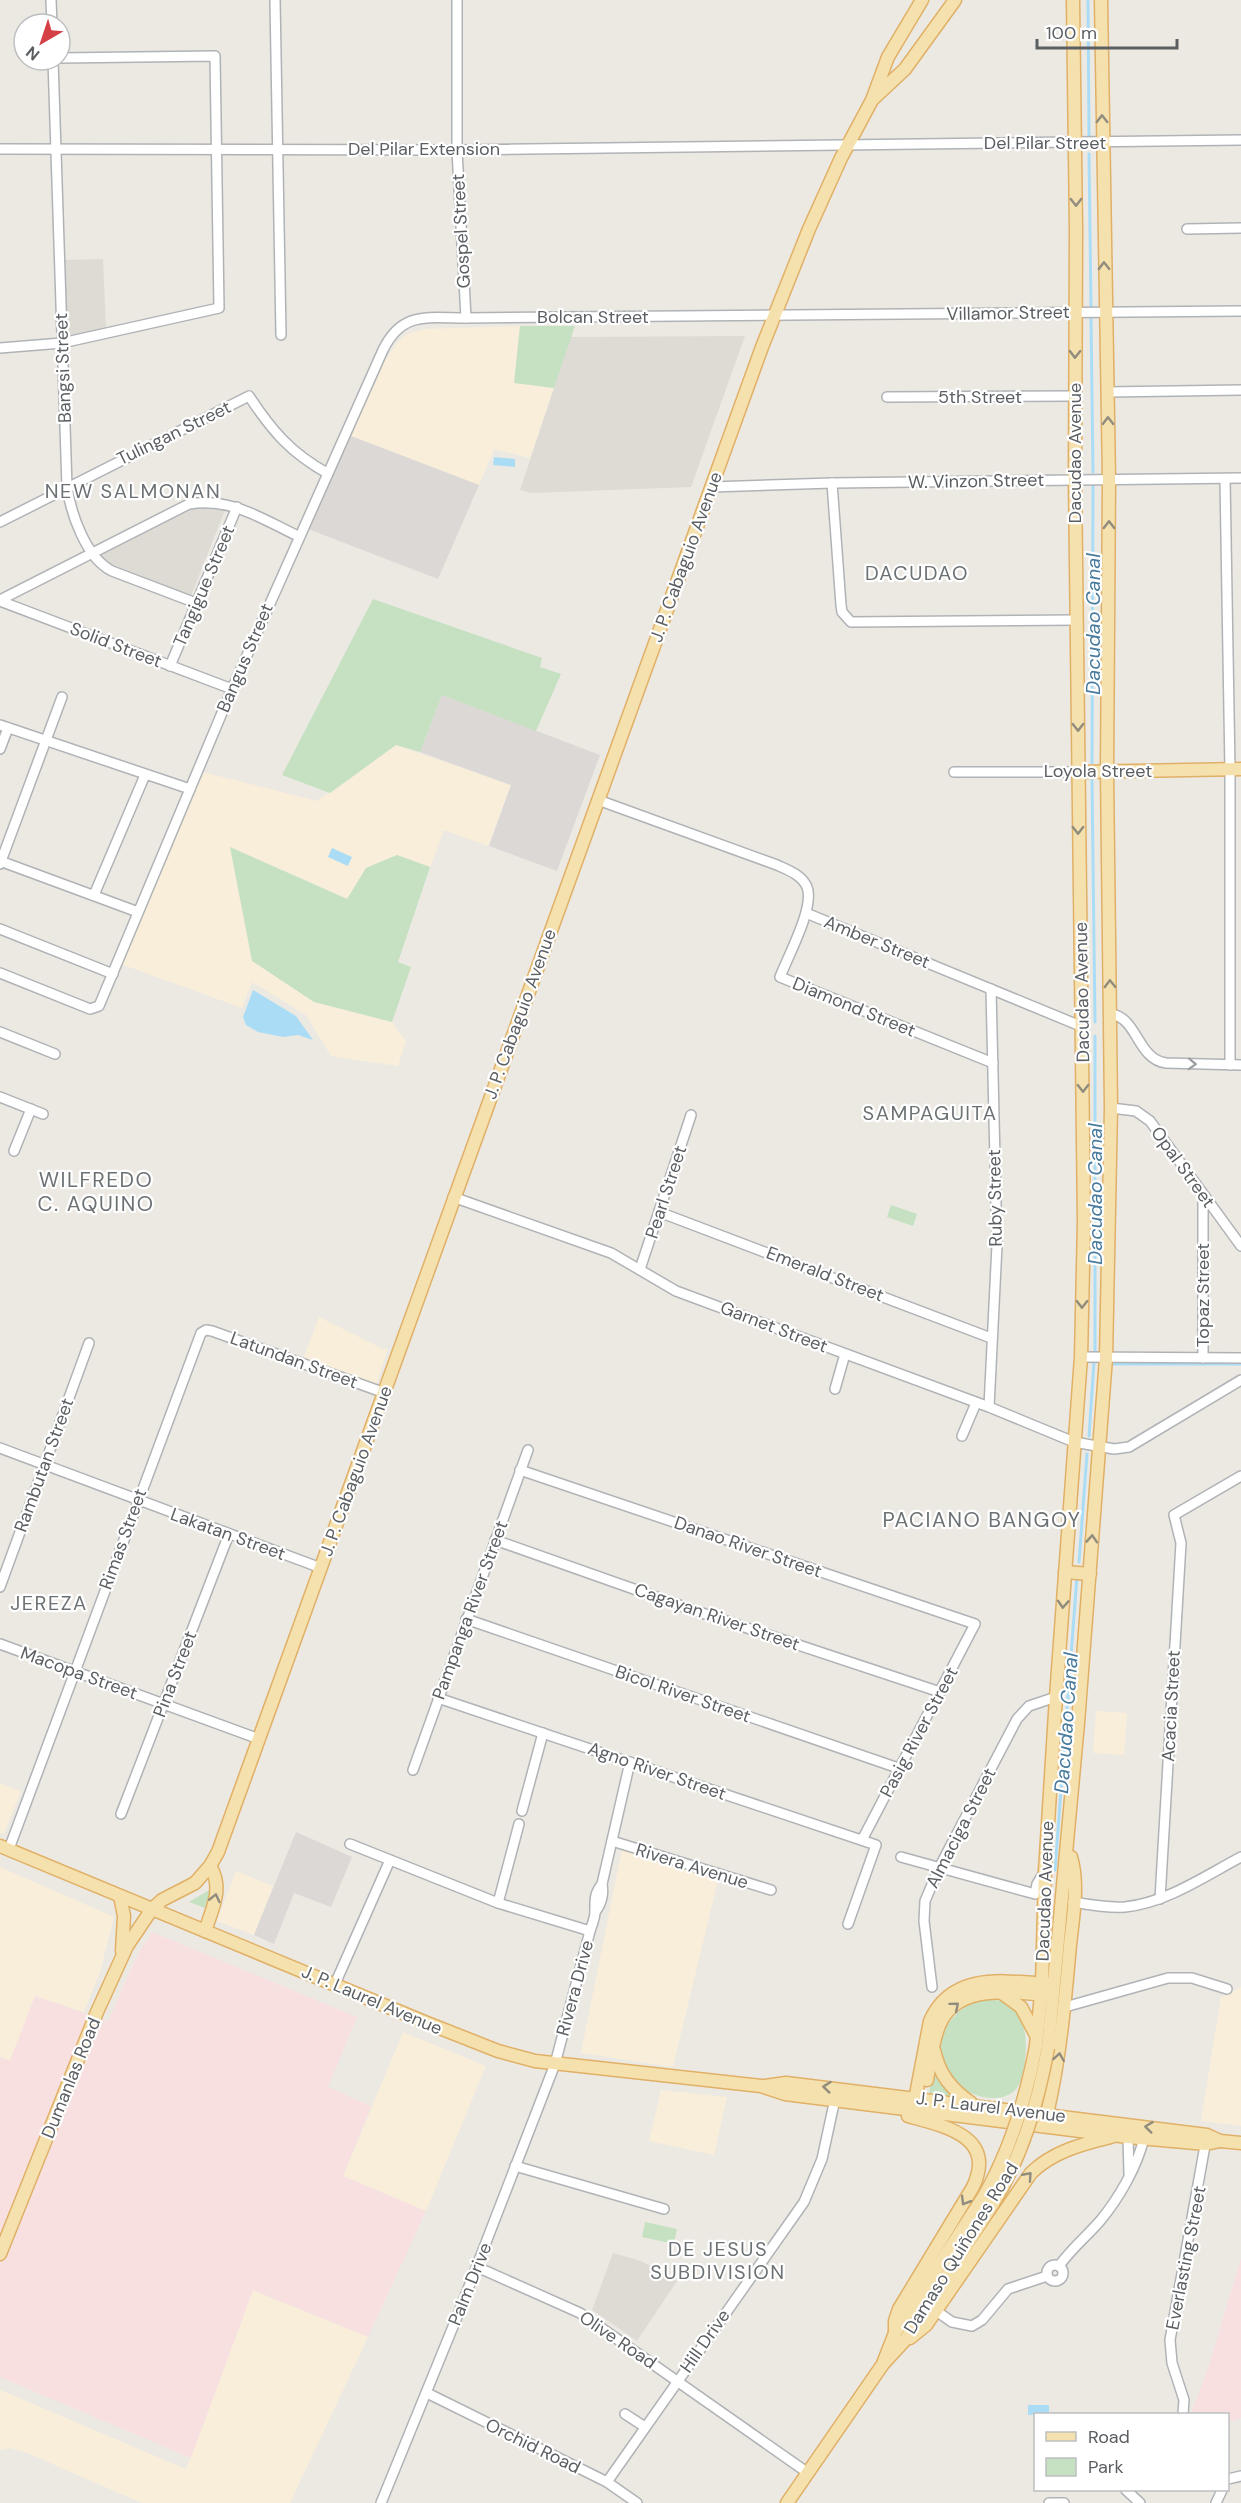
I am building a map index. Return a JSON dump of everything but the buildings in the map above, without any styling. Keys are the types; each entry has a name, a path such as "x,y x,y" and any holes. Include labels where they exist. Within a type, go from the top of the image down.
{"main road":[{"name":"J. P. Cabaguio Avenue","path":"152,1909 162,1900 190,1886 210,1866 259,1739 385,1393 453,1197 774,316 809,229 848,143 872,100 888,57 922,0"},
{"path":"905,69 932,0"},
{"path":"888,57 945,0"},
{"name":"J. P. Cabaguio Avenue","path":"872,100 905,69 955,0"},
{"name":"Dacudao Avenue","path":"1048,1990 1045,1871 1081,1357 1084,1222 1074,396 1073,0"},
{"name":"Dacudao Avenue","path":"1048,1990 1068,1849 1106,1358 1112,1108 1107,772 1109,479 1101,0"},
{"name":"Loyola Street","path":"1078,772 1235,770"},
{"path":"1065,1572 1090,1574"},
{"name":"J. P. Laurel Avenue","path":"4,1848 481,2046 517,2057 555,2064 761,2086 785,2094 856,2102 974,2105 1241,2143"},
{"name":"Dacudao Avenue","path":"1047,2114 1060,2055 1065,2007 1074,1869 1068,1849"},
{"path":"205,1931 217,1888 216,1878 210,1866"},
{"path":"120,1896 124,1916 121,1956"},
{"name":"Dumanlas Road","path":"0,2254 121,1956 152,1909"},
{"path":"918,2104 920,2071 930,2021 934,2011 949,1994 959,1988 979,1983 1048,1990"},
{"path":"918,2104 939,2024 955,2004 972,1996 1048,1990"},
{"name":"Damaso Quiñones Road","path":"787,2503 900,2336 927,2305 989,2199 1011,2173 1039,2094 1040,2043 1048,1990"},
{"path":"999,1993 1021,2007 1040,2043"},
{"path":"934,2046 937,2062 951,2088 974,2105"},
{"path":"885,2094 907,2086 920,2071"},
{"name":"J. P. Laurel Avenue","path":"761,2086 786,2083 885,2094 918,2104 1123,2136 1206,2139"},
{"path":"856,2102 957,2131 972,2144 978,2161 978,2173 973,2187 899,2310 895,2321 900,2336 923,2328 927,2305 1036,2168 1062,2152 1123,2136"}],"street":[{"path":"275,0 281,335"},
{"name":"Gospel Street","path":"457,0 457,150 466,318"},
{"path":"0,348 62,343 219,308 215,56 72,58"},
{"name":"Bangsi Street","path":"53,72 67,487 72,510 92,553 101,564 112,571 196,603"},
{"name":"Del Pilar Street","path":"848,143 1102,143 1241,140"},
{"name":"Del Pilar Extension","path":"0,148 457,150 848,143"},
{"path":"1187,229 1241,228"},
{"name":"Villamor Street","path":"774,316 1241,311"},
{"name":"Bolcan Street","path":"411,321 466,318 774,316"},
{"name":"Bangus Street","path":"0,973 90,1009 97,1008 298,536 388,340 398,327 411,321"},
{"path":"1107,392 1241,390"},
{"name":"Tulingan Street","path":"0,522 249,396 267,422 292,451 327,473"},
{"name":"5th Street","path":"887,397 1074,396"},
{"path":"1225,478 1235,770 1230,1065"},
{"name":"W. Vinzon Street","path":"711,487 832,483 1241,478"},
{"path":"832,483 841,605 842,612 850,622 1077,620"},
{"path":"0,600 189,504 214,502 237,507 298,536"},
{"name":"Tangigue Street","path":"170,666 237,507"},
{"name":"Solid Street","path":"0,600 232,689"},
{"path":"62,697 0,862 138,912"},
{"path":"0,749 4,727 190,789"},
{"name":"Loyola Street","path":"954,772 1078,772"},
{"path":"94,896 146,775"},
{"name":"Amber Street","path":"598,800 788,870 798,875 807,887 809,894 806,913 1083,1027"},
{"name":"Diamond Street","path":"806,913 780,977 993,1063"},
{"path":"0,929 113,974"},
{"name":"Ruby Street","path":"989,1407 997,1245 991,989"},
{"path":"1111,1014 1124,1019 1148,1055 1155,1061 1241,1065"},
{"path":"0,1032 55,1054"},
{"path":"0,1096 43,1114"},
{"name":"Opal Street","path":"1112,1108 1136,1111 1150,1121 1241,1246"},
{"path":"14,1151 31,1109"},
{"name":"Pearl Street","path":"640,1269 691,1115"},
{"name":"Topaz Street","path":"1203,1196 1203,1358"},
{"name":"Garnet Street","path":"453,1197 611,1253 676,1291 989,1407 1074,1442 1123,1449 1136,1444 1241,1380"},
{"name":"Emerald Street","path":"659,1212 991,1338"},
{"name":"Latundan Street","path":"203,1331 212,1331 385,1393"},
{"name":"Rimas Street","path":"4,1848 74,1671 197,1339 203,1331"},
{"name":"Rambutan Street","path":"0,1587 89,1342"},
{"path":"834,1389 845,1354"},
{"path":"1081,1357 1241,1358"},
{"path":"962,1436 976,1403"},
{"name":"Lakatan Street","path":"0,1448 321,1568"},
{"name":"Pampanga River Street","path":"413,1770 528,1450"},
{"name":"Danao River Street","path":"520,1470 975,1624"},
{"name":"Acacia Street","path":"1160,1899 1181,1543 1174,1515 1241,1476"},
{"name":"Pina Street","path":"121,1814 229,1534"},
{"name":"Cagayan River Street","path":"495,1540 696,1611 940,1692"},
{"name":"Bicol River Street","path":"466,1619 901,1769"},
{"name":"Pasig River Street","path":"862,1840 975,1624"},
{"name":"Macopa Street","path":"0,1644 259,1739"},
{"name":"Almaciga Street","path":"932,1988 924,1911 929,1890 1017,1719 1029,1706 1056,1697"},
{"name":"Agno River Street","path":"438,1698 876,1845 848,1924"},
{"path":"522,1811 543,1733"},
{"name":"Rivera Drive","path":"555,2064 595,1912 600,1905 603,1893 602,1884 630,1762"},
{"path":"498,1903 519,1824"},
{"name":"Rivera Avenue","path":"612,1841 771,1890"},
{"path":"350,1844 498,1903 590,1931"},
{"path":"901,1857 1035,1894 1037,1884 1045,1871"},
{"path":"1073,1902 1123,1907 1160,1899 1241,1857"},
{"path":"334,1984 390,1860"},
{"path":"1065,2007 1168,1978 1191,1978 1227,1989"},
{"name":"Palm Drive","path":"381,2503 477,2267 555,2064"},
{"name":"Hill Drive","path":"607,2482 809,2192 825,2149 835,2099"},
{"path":"1123,2136 1129,2174"},
{"path":"927,2305 952,2322 972,2326 982,2320 1008,2289 1047,2276 1049,2267 1059,2266 1074,2246 1108,2210 1139,2155 1144,2138"},
{"name":"Everlasting Street","path":"1183,2413 1184,2400 1172,2363 1171,2334 1206,2139"},
{"path":"515,2166 664,2209"},
{"name":"Olive Road","path":"477,2267 580,2313 808,2473"},
{"name":"Orchid Road","path":"427,2393 607,2482 637,2503"},
{"path":"625,2414 645,2427"},
{"path":"1127,2491 1140,2503"},
{"path":"1049,2503 1064,2503"}],"shaded area":[{"path":"103,259 106,329 68,338 63,260"},
{"path":"520,326 515,383 554,388 530,458 494,449 479,485 351,436 385,360 407,334 425,329"},
{"path":"745,336 691,487 531,493 520,490 571,337"},
{"path":"351,436 479,485 438,579 308,529"},
{"path":"206,504 225,510 191,596 102,560 98,555 186,508"},
{"path":"442,695 600,755 557,871 489,846 511,785 420,752"},
{"path":"396,745 511,785 488,846 444,830 430,867 397,855 366,868 348,899 283,870 314,1002 392,1022 406,1041 398,1066 331,1056 306,1015 252,982 242,1008 121,964 202,772 317,801"},
{"path":"319,1317 383,1349 388,1348 376,1386 303,1359"},
{"path":"1096,1711 1127,1713 1124,1755 1093,1753"},
{"path":"0,1783 21,1791 4,1834 0,1833"},
{"path":"296,1832 352,1857 331,1907 294,1893 274,1944 254,1935"},
{"path":"622,1849 718,1880 673,2067 581,2053"},
{"path":"0,1867 114,1917 100,1972 84,2012 35,1996 10,2061 0,2057"},
{"path":"236,1871 273,1886 254,1935 217,1921"},
{"path":"152,1932 357,2017 328,2087 371,2106 343,2176 426,2211 368,2337 253,2290 191,2458 0,2377 0,2057 10,2061 35,1996 108,2021 137,1956"},
{"path":"1241,1987 1241,2126 1201,2121 1221,1997"},
{"path":"403,2032 486,2066 426,2211 343,2176"},
{"path":"661,2090 727,2097 714,2155 649,2141"},
{"path":"613,2253 641,2261 677,2281 637,2341 592,2310"},
{"path":"1241,2258 1241,2418 1229,2422 1229,2413 1191,2413 1209,2365"},
{"path":"253,2290 368,2337 290,2503 142,2503 27,2453 10,2448 0,2450 0,2390 186,2469"}],"green space":[{"path":"520,326 575,326 554,388 514,383"},
{"path":"373,599 542,658 540,667 561,674 536,731 442,695 420,752 396,745 330,793 282,775"},
{"path":"230,847 347,899 366,868 397,855 430,867 398,962 411,967 392,1022 314,1002 252,961"},
{"path":"891,1205 917,1214 913,1226 887,1217"},
{"path":"211,1889 205,1908 189,1902"},
{"path":"981,2000 995,2000 1015,2010 1024,2029 1026,2053 1021,2080 1014,2091 999,2098 983,2097 969,2093 962,2088 951,2077 944,2065 941,2051 942,2038 955,2015"},
{"path":"934,2065 955,2097 929,2093"},
{"path":"645,2222 677,2229 674,2244 642,2237"}],"water":[{"path":"494,457 515,459 515,467 493,465"},
{"path":"332,848 352,857 348,866 328,857"},
{"path":"253,990 296,1016 313,1040 298,1035 283,1037 258,1032 246,1025 243,1017"},
{"path":"1028,2405 1049,2405 1049,2413 1028,2415"}],"waterway":[{"name":"Dacudao Canal","path":"1088,0 1089,137"},
{"name":"Dacudao Canal","path":"1089,154 1091,307"},
{"name":"Dacudao Canal","path":"1091,318 1093,472"},
{"name":"Dacudao Canal","path":"1092,763 1093,485"},
{"name":"Dacudao Canal","path":"1092,780 1095,1022"},
{"name":"Dacudao Canal","path":"1095,1036 1095,1351"},
{"name":"Dacudao Canal","path":"1089,1436 1094,1362"},
{"path":"1112,1364 1241,1364"},
{"name":"Dacudao Canal","path":"1079,1562 1087,1454"},
{"name":"Dacudao Canal","path":"1055,1870 1077,1576"}],"district":[{"name":"NEW SALMONAN","path":"133,491"},
{"name":"DACUDAO","path":"917,573"},
{"name":"SAMPAGUITA","path":"930,1113"},
{"name":"WILFREDO C. AQUINO","path":"96,1192"},
{"name":"PACIANO BANGOY","path":"982,1520"},
{"name":"JEREZA","path":"49,1603"},
{"name":"DE JESUS SUBDIVISION","path":"718,2260"}]}
